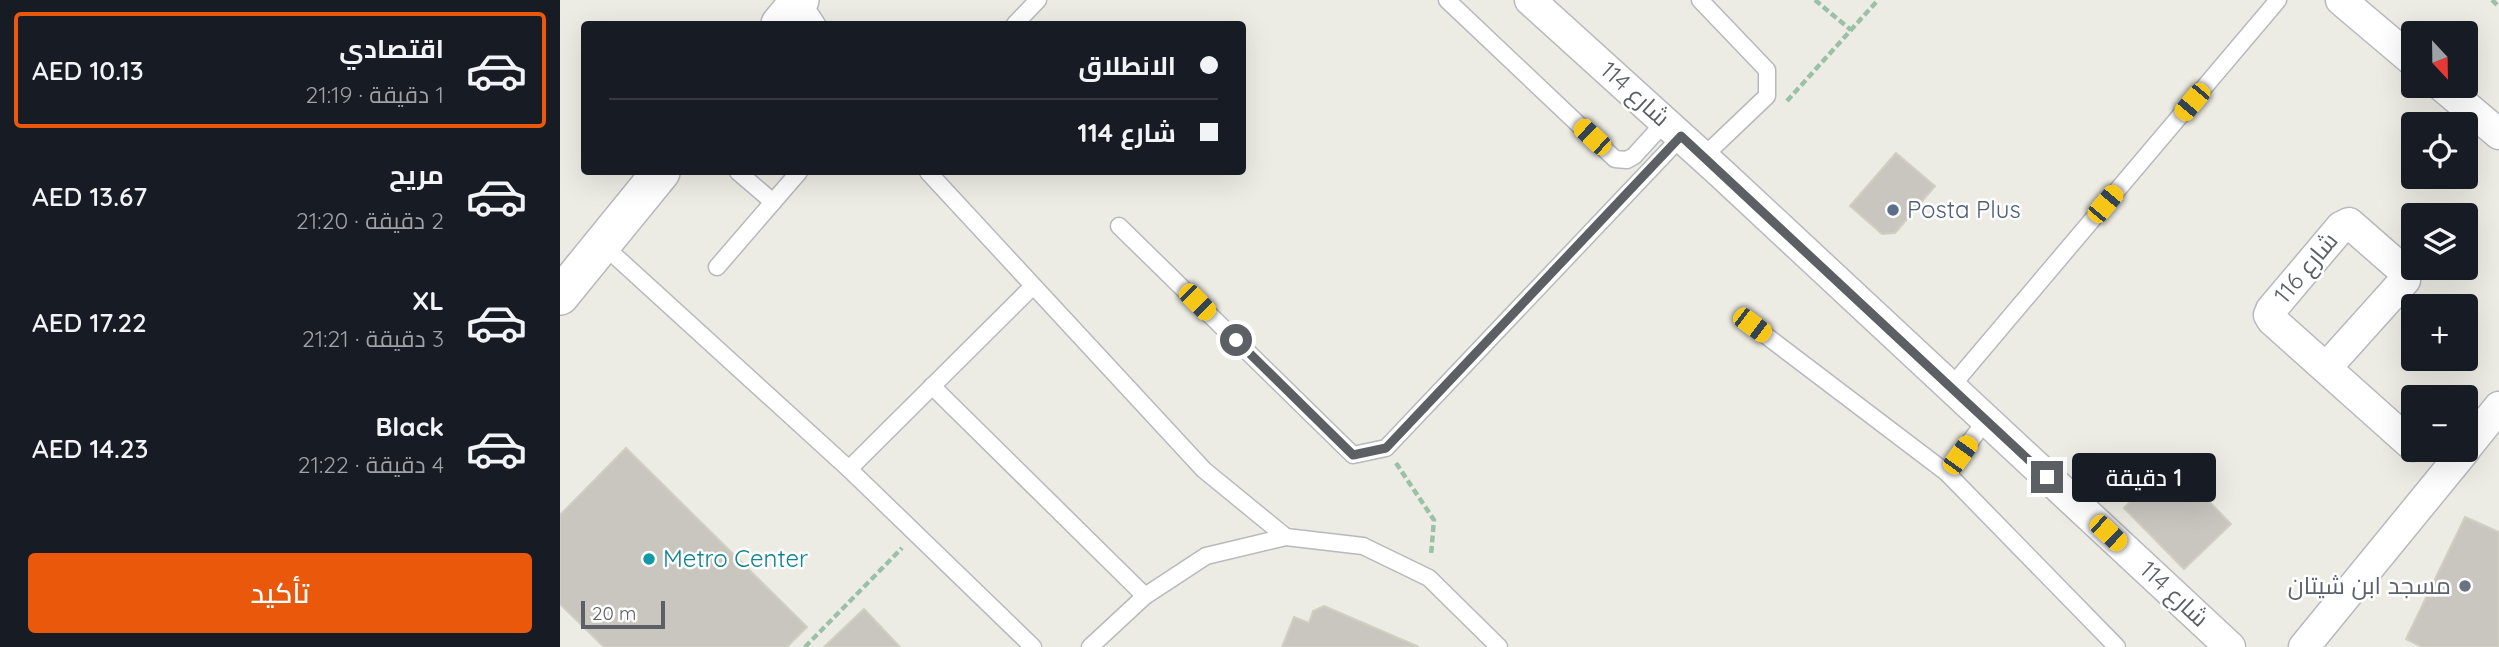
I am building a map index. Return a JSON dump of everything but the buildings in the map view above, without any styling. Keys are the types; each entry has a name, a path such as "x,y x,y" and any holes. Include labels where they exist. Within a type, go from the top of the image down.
{"street":[{"path":"783,21 801,0"},
{"name":"شارع 114","path":"1530,0 1673,129 2230,647"},
{"path":"2341,0 2401,51"},
{"path":"2456,98 2499,134"},
{"path":"560,296 659,175"},
{"name":"شارع 116","path":"2326,368 2406,276 2349,223 2341,227 2269,315 2326,368 2401,435"},
{"path":"2478,433 2499,407"},
{"path":"2431,462 2445,474"},
{"path":"2304,647 2455,462"}],"lane":[{"path":"801,0 815,21"},
{"path":"1018,21 1038,0"},
{"path":"1447,0 1615,159 1627,160 1673,129"},
{"path":"1700,0 1767,70 1767,96 1703,157"},
{"path":"1950,388 2278,0"},
{"path":"1119,226 1353,455 1386,448 1673,129"},
{"path":"741,175 772,202"},
{"path":"717,267 796,175"},
{"path":"931,175 1204,470 1286,537"},
{"path":"603,244 849,469 1034,647"},
{"path":"849,469 1032,287"},
{"path":"1752,325 1947,473 2117,647"},
{"path":"932,386 1145,596"},
{"path":"1947,473 1986,420"},
{"path":"1090,647 1145,596 1206,556 1286,537 1363,546 1429,578 1499,647"}],"path":[{"path":"1815,0 1851,30"},
{"path":"1786,102 1878,0"},
{"path":"2492,0 2499,6"},
{"path":"1386,448 1434,520 1429,578"},
{"path":"805,647 916,534"}],"place":[{"name":"Posta Plus","path":"1893,210"},
{"name":"Metro Center","path":"649,559"},
{"name":"مسجد ابن شيتان","path":"2465,586"}],"route":[{"path":"1236,340 1353,455 1386,448 1681,136 2047,477"}]}
